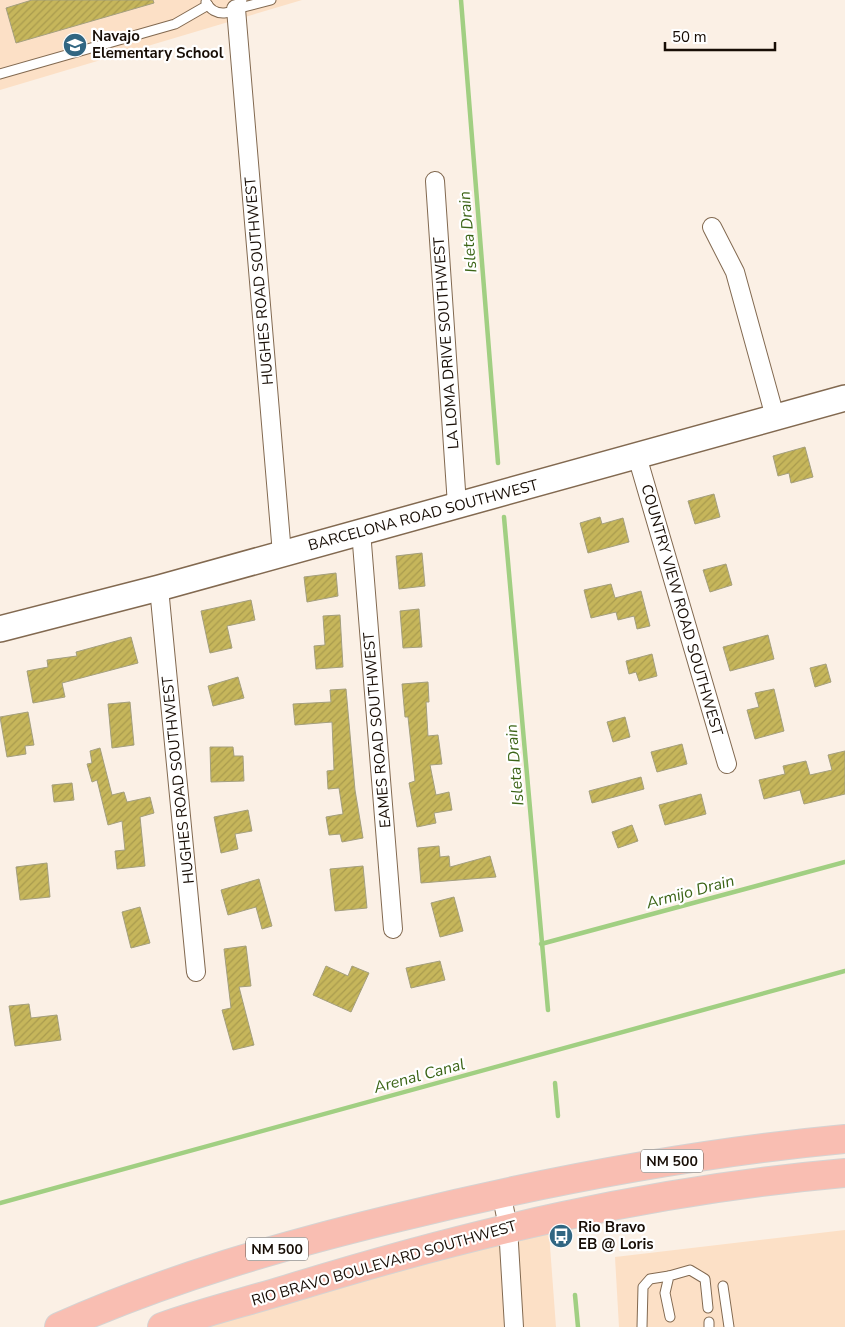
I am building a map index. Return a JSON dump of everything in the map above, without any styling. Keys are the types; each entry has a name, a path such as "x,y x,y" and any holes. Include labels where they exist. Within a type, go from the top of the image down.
{"main road":[{"name":"NM 500","path":"59,1327 173,1281 295,1243 501,1192 617,1170 760,1147 845,1139"},
{"name":"RIO BRAVO BOULEVARD SOUTHWEST","path":"162,1327 386,1259 508,1227 628,1201 767,1180 845,1173"}],"street":[{"name":"HUGHES ROAD SOUTHWEST","path":"239,5 282,554"},
{"name":"LA LOMA DRIVE SOUTHWEST","path":"435,181 457,505"},
{"path":"712,227 735,272 775,417"},
{"name":"BARCELONA ROAD SOUTHWEST","path":"0,629 159,588 845,398"},
{"name":"COUNTRY VIEW ROAD SOUTHWEST","path":"636,456 727,764"},
{"name":"EAMES ROAD SOUTHWEST","path":"361,531 393,930"},
{"name":"HUGHES ROAD SOUTHWEST","path":"159,588 196,972"},
{"path":"501,1192 508,1227 514,1327"}],"lane":[{"path":"0,74 175,24 206,3 212,10 224,14 239,5 271,0"},
{"path":"642,1327 643,1287 650,1280 690,1270 705,1279 708,1308"},
{"path":"669,1276 665,1294 670,1317"},
{"path":"723,1286 729,1327"}],"shaded area":[{"name":"Navajo Elementary School","path":"0,0 302,0 0,90"},
{"path":"845,1230 845,1327 619,1327 615,1257"},
{"path":"549,1233 556,1327 204,1327 478,1247"}],"building":[{"path":"32,0 153,0 154,3 16,43 6,8"},
{"path":"805,447 813,477 791,483 789,473 778,476 773,456"},
{"path":"714,494 720,517 695,524 688,501"},
{"path":"600,517 602,524 623,518 629,542 588,553 580,523"},
{"path":"422,553 425,586 399,589 396,556"},
{"path":"726,564 732,585 710,592 703,570"},
{"path":"336,573 338,596 307,602 304,577"},
{"path":"611,584 615,598 641,591 650,626 637,629 634,616 618,620 616,612 591,618 584,590"},
{"path":"251,600 255,620 227,626 232,648 210,653 201,611"},
{"path":"419,609 422,647 403,648 400,611"},
{"path":"340,615 343,667 316,669 314,646 325,645 323,616"},
{"path":"768,635 774,659 730,671 723,647"},
{"path":"131,637 138,663 62,683 65,697 33,703 27,671 48,667 47,660 77,656 76,652"},
{"path":"652,654 657,676 639,681 636,672 629,674 626,661"},
{"path":"826,664 831,682 815,687 810,668"},
{"path":"238,677 244,698 213,706 208,686"},
{"path":"428,682 429,702 426,702 428,736 438,735 442,764 430,765 436,795 449,792 452,810 434,813 436,823 417,827 409,783 415,781 408,717 405,717 402,684"},
{"path":"346,689 355,790 363,838 342,842 340,834 329,835 326,817 343,814 339,788 328,789 327,771 334,770 332,722 295,725 293,704 331,702 330,690"},
{"path":"774,689 784,731 755,739 747,710 759,707 755,693"},
{"path":"130,702 134,745 112,748 108,704"},
{"path":"28,712 34,745 25,746 26,754 7,757 0,717"},
{"path":"625,717 630,737 613,742 607,722"},
{"path":"682,744 687,764 657,772 651,752"},
{"path":"210,747 233,747 234,756 243,756 244,781 211,782"},
{"path":"100,748 112,795 124,792 127,802 150,797 154,813 140,817 145,866 117,869 115,851 125,850 122,821 108,825 97,780 92,782 87,764 92,763 90,751"},
{"path":"845,751 845,794 804,804 800,790 764,799 759,780 785,774 783,766 806,761 810,775 832,770 828,755"},
{"path":"641,777 644,789 592,803 589,791"},
{"path":"72,783 74,800 54,802 52,785"},
{"path":"701,794 706,814 665,825 659,805"},
{"path":"248,810 252,831 235,834 238,849 221,853 214,817"},
{"path":"632,825 638,841 618,848 612,832"},
{"path":"439,846 440,857 449,856 450,867 490,856 496,877 421,883 418,848"},
{"path":"47,863 50,897 20,900 16,867"},
{"path":"363,866 367,908 335,911 330,869"},
{"path":"259,879 272,926 262,929 256,907 228,915 221,890"},
{"path":"454,897 463,931 440,937 431,903"},
{"path":"140,907 150,943 131,948 122,912"},
{"path":"246,946 251,986 239,987 254,1045 233,1050 222,1010 231,1008 224,949"},
{"path":"440,961 445,980 411,988 406,968"},
{"path":"326,966 348,976 352,966 369,973 351,1012 313,995"},
{"path":"29,1004 31,1018 57,1015 61,1040 15,1046 9,1006"}],"waterway":[{"name":"Isleta Drain","path":"461,0 498,463"},
{"name":"Isleta Drain","path":"504,517 548,1010"},
{"name":"Armijo Drain","path":"541,944 845,862"},
{"name":"Arenal Canal","path":"0,1203 845,971"},
{"name":"Isleta Drain","path":"555,1083 558,1116"},
{"name":"Isleta Drain","path":"575,1295 578,1327"}],"place":[{"name":"Navajo Elementary School","path":"75,45"},
{"name":"Rio Bravo EB @ Loris","path":"561,1236"}]}
